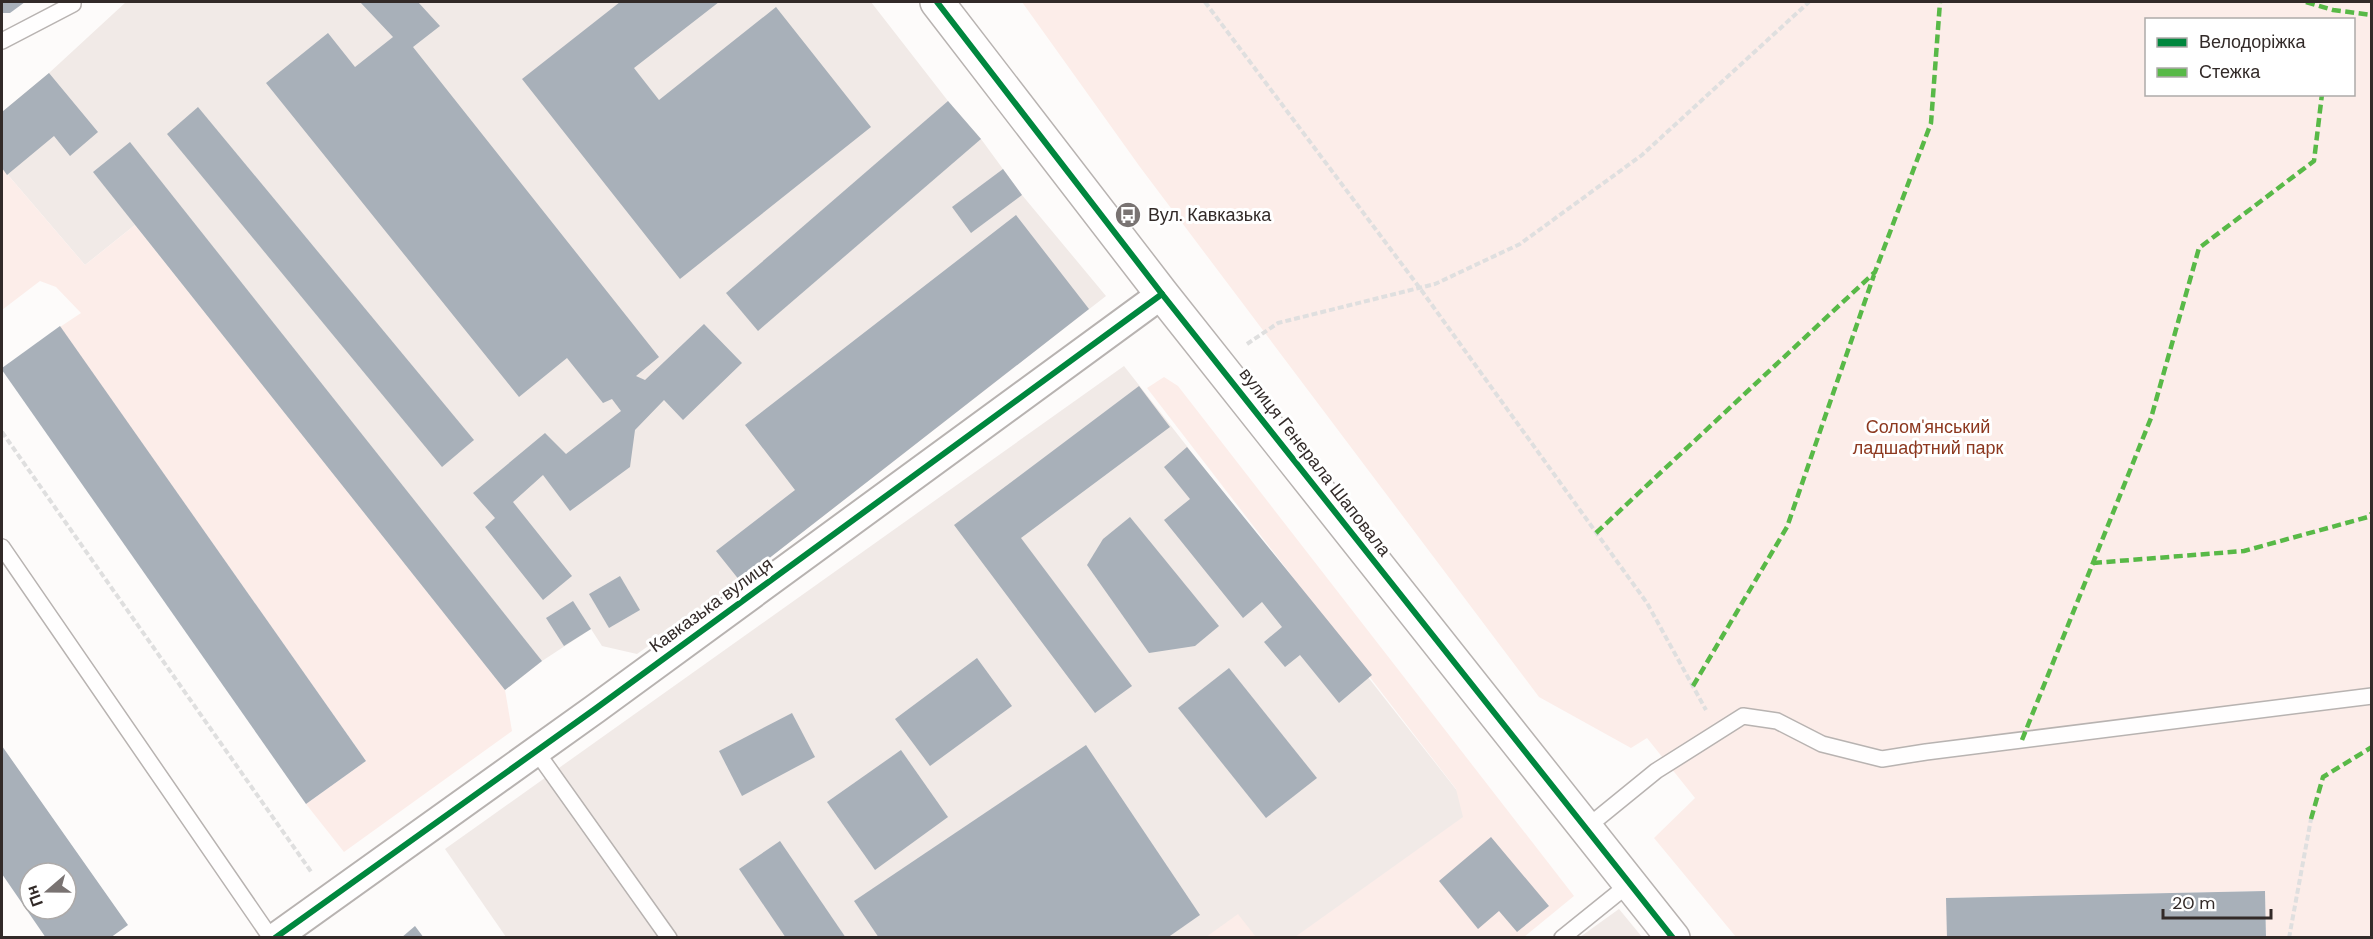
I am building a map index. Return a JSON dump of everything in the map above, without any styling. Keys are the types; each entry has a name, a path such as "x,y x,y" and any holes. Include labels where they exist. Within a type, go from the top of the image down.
{"street":[{"name":"вулиця Генерала Шаповала","path":"937,2 1162,294 1673,938"},
{"name":"Кавказька вулиця","path":"273,938 536,751 1162,294"}],"lane":[{"path":"2,41 73,2"},
{"path":"2,547 273,938"},
{"path":"1586,828 1656,771 1743,716 1777,721 1822,744 1882,759 2372,696"},
{"path":"536,751 669,938"},
{"path":"1562,938 1629,884"}],"path":[{"path":"1205,2 1419,287 1647,603 1719,733"},
{"path":"1241,348 1278,323 1435,284 1520,244 1642,156 1809,2"},
{"path":"2,432 318,881"},
{"path":"2289,938 2311,819"}],"shaded area":[{"path":"126,2 871,2 948,101 981,139 1022,195 1106,296 740,581 637,654 602,646 591,629 542,661 505,690 135,225 85,265 2,168 2,112 49,73"},
{"path":"1124,366 1473,811 1295,938 506,937 445,849"},
{"path":"1619,909 1642,937 1580,937"}],"green space":[{"name":"Солом'янський ладшафтний парк","path":"1022,2 2371,2 2371,937 2266,937 2265,891 1947,898 1947,937 1736,937 1654,838 1695,798 1647,738 1631,748 1539,697 1140,167"},
{"path":"2,168 85,265 135,225 505,690 512,731 344,852 306,804 366,761 60,327 81,313 56,287 40,281 2,310"},
{"path":"1164,377 1178,386 1574,896 1524,937 1295,937 1463,817 1456,789 1147,388"},
{"path":"1238,914 1256,937 1206,937"}],"building":[{"path":"2,2 25,2 10,13 2,13"},
{"path":"360,2 418,2 440,26 413,47 659,357 636,376 645,380 704,324 742,363 683,420 664,400 635,430 630,467 570,511 543,475 513,502 572,576 543,600 485,527 495,518 473,493 545,433 566,454 621,411 612,399 603,403 567,358 519,397 266,83 328,33 355,67 393,37"},
{"path":"620,2 719,2 634,68 659,100 776,7 871,127 680,279 522,79"},
{"path":"49,73 98,132 70,156 54,136 7,175 2,168 2,112"},
{"path":"948,101 981,139 758,331 726,293"},
{"path":"198,107 474,440 442,467 167,134"},
{"path":"130,142 542,661 505,690 93,172"},
{"path":"1003,169 1022,195 971,233 952,207"},
{"path":"1016,215 1089,309 740,581 716,551 795,490 745,425"},
{"path":"60,326 366,761 306,804 2,370"},
{"path":"1139,386 1170,427 1021,538 1132,686 1095,713 954,525"},
{"path":"1187,447 1372,675 1339,703 1300,655 1285,667 1264,642 1282,627 1262,602 1243,618 1164,520 1190,499 1164,467"},
{"path":"1130,517 1219,626 1195,646 1149,653 1087,565 1103,539"},
{"path":"620,576 640,610 609,628 589,594"},
{"path":"573,601 591,629 564,646 546,618"},
{"path":"977,658 1012,706 930,766 895,719"},
{"path":"1229,668 1317,778 1266,818 1178,708"},
{"path":"792,713 815,757 742,796 719,751"},
{"path":"1086,745 1200,915 1167,938 879,938 854,901"},
{"path":"2,746 128,925 110,938 46,938 34,921 78,921 78,861 18,861 18,897 2,874"},
{"path":"901,750 948,817 875,870 827,802"},
{"path":"1491,837 1549,906 1517,932 1499,911 1478,929 1439,881"},
{"path":"780,841 846,938 786,938 739,869"},
{"path":"2265,891 2266,938 1947,938 1946,898"},
{"path":"415,926 424,938 401,938"}],"marked path":[{"path":"1596,533 1875,272 1931,123 1940,2"},
{"path":"2306,2 2333,10 2372,15"},
{"path":"2022,740 2151,418 2199,248 2314,161 2322,96"},
{"path":"1693,686 1787,527 1874,275"},
{"path":"2093,563 2244,551 2368,517 2372,513"},
{"path":"2311,819 2323,777 2372,747"}],"cycle path":[{"path":"937,2 1162,294 1673,938"},
{"path":"275,938 595,709 1162,294"}],"place":[{"name":"Вул. Кавказька","path":"1128,215"}]}
